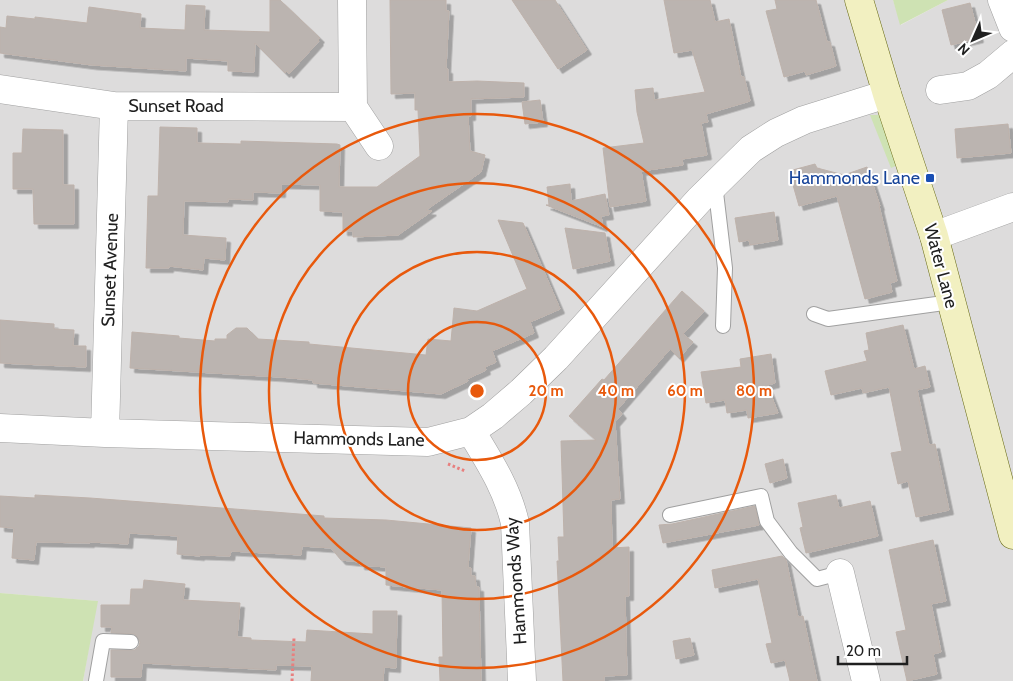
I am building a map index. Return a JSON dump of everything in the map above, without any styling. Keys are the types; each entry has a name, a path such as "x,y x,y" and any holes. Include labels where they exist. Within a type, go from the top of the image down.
{"street":[{"path":"352,0 353,107 379,146"},
{"name":"Water Lane","path":"859,0 887,94 934,236 1013,535"},
{"path":"1002,0 1013,28"},
{"path":"940,90 968,86 988,75 1013,54"},
{"name":"Sunset Road","path":"0,89 114,106 353,107"},
{"name":"Hammonds Lane","path":"0,428 105,433 428,442 471,432 494,416 556,358 715,183 751,149 776,133 804,120 887,94"},
{"name":"Sunset Avenue","path":"105,433 114,106"},
{"path":"934,236 1013,208"},
{"name":"Hammonds Way","path":"471,432 503,485 515,523 522,681"},
{"path":"840,573 866,681"}],"lane":[{"path":"715,183 724,268 723,326"},
{"path":"814,314 828,319 951,302"},
{"path":"670,515 761,496 767,521 791,553 816,578 840,573"},
{"path":"96,681 103,640 131,642"}],"path":[{"path":"446,463 472,477"},
{"path":"292,681 294,638"}],"shaded area":[{"path":"0,0 893,0 901,25 948,0 1013,0 1013,681 83,681 97,601 0,593"}],"green space":[{"path":"893,0 948,0 900,25"},
{"path":"870,115 880,115 898,165 891,168"},
{"path":"0,593 98,601 83,681 0,681"}],"building":[{"path":"270,0 280,0 320,38 289,74 287,71 285,73 255,43 254,72 228,71 228,61 186,58 186,71 92,65 0,53 0,27 6,28 7,16 87,23 89,7 141,14 140,28 185,30 186,5 205,6 204,30 270,32"},
{"path":"390,0 446,0 446,11 449,11 446,69 448,69 448,82 524,83 524,97 471,99 471,116 468,116 470,151 485,155 481,172 426,210 432,211 398,235 353,237 353,231 343,231 343,212 320,211 320,185 281,184 281,193 253,192 253,200 228,199 228,202 184,201 183,235 226,238 225,260 204,258 203,270 169,266 169,268 146,268 148,196 158,196 160,127 197,128 197,143 241,144 241,141 340,145 339,187 377,187 420,156 418,110 415,110 415,93 391,94"},
{"path":"512,0 555,0 587,50 558,69"},
{"path":"664,0 710,0 715,22 729,19 741,77 744,77 750,101 706,114 708,122 701,123 707,155 682,159 683,165 641,171 646,201 610,207 603,148 644,143 637,112 635,90 653,88 654,100 705,92 692,50 674,53"},
{"path":"775,0 816,0 827,42 830,42 836,66 806,75 805,71 784,77 766,11 777,9"},
{"path":"970,3 979,38 951,45 942,10"},
{"path":"540,100 543,122 525,124 522,102"},
{"path":"1008,124 1011,153 957,158 955,129"},
{"path":"23,129 63,130 63,185 74,185 74,224 34,224 33,189 13,189 13,153 22,153"},
{"path":"815,164 817,168 844,175 867,167 880,206 897,281 890,283 892,292 865,299 837,196 799,206 789,171"},
{"path":"570,184 571,201 605,194 609,215 601,216 603,227 546,205 549,205 547,187"},
{"path":"774,212 778,240 750,245 749,240 739,242 735,218"},
{"path":"498,220 523,223 560,309 530,322 534,333 492,351 496,362 485,367 486,370 467,379 468,381 441,394 313,383 313,380 280,377 130,368 132,332 215,341 215,339 227,339 227,335 236,328 247,328 258,339 309,342 309,344 426,355 428,339 451,341 454,308 477,311 527,289"},
{"path":"565,228 605,233 610,261 573,269"},
{"path":"682,291 704,311 683,334 693,342 679,358 670,349 618,409 622,414 615,422 620,499 611,500 612,548 629,547 629,596 625,596 627,675 604,676 604,681 563,681 557,561 559,561 558,537 564,537 561,441 596,440 569,416 602,379 604,380"},
{"path":"0,320 54,324 54,329 74,330 73,346 86,346 86,367 0,363"},
{"path":"903,325 914,369 925,366 930,387 917,390 929,445 935,444 949,510 916,517 908,481 898,484 891,453 902,451 889,387 863,393 862,388 831,395 825,371 867,361 864,351 869,350 866,333"},
{"path":"771,354 775,383 767,385 778,413 748,418 747,410 727,413 725,400 706,403 701,372 741,367 740,359"},
{"path":"783,459 787,478 770,483 765,464"},
{"path":"35,495 274,512 324,516 324,518 386,520 471,528 468,568 471,568 471,576 475,576 476,587 479,587 481,681 440,681 439,657 443,657 442,590 386,585 386,567 360,565 360,562 341,560 331,548 302,546 301,555 231,551 230,556 200,556 177,554 178,536 129,533 128,544 36,542 34,560 12,558 14,528 0,527 0,496 35,498"},
{"path":"836,495 839,508 870,501 878,536 806,553 800,528 803,527 798,503"},
{"path":"755,506 759,525 663,543 659,525 672,524"},
{"path":"933,540 946,601 931,604 941,652 933,654 937,674 907,681 896,632 906,630 889,550"},
{"path":"782,556 786,560 798,617 803,616 817,681 790,681 785,660 771,663 766,644 772,643 758,579 715,588 712,570"},
{"path":"144,580 185,584 183,600 240,603 237,637 251,638 251,640 306,642 307,630 373,634 373,611 397,611 396,668 384,667 383,681 311,681 312,666 276,665 276,670 142,663 141,677 111,677 111,650 135,650 140,642 135,634 111,633 112,627 101,627 101,605 130,605 131,589 143,589"},
{"path":"690,638 694,655 676,659 673,641"}],"place":[{"name":"Hammonds Lane","path":"930,178"}]}
